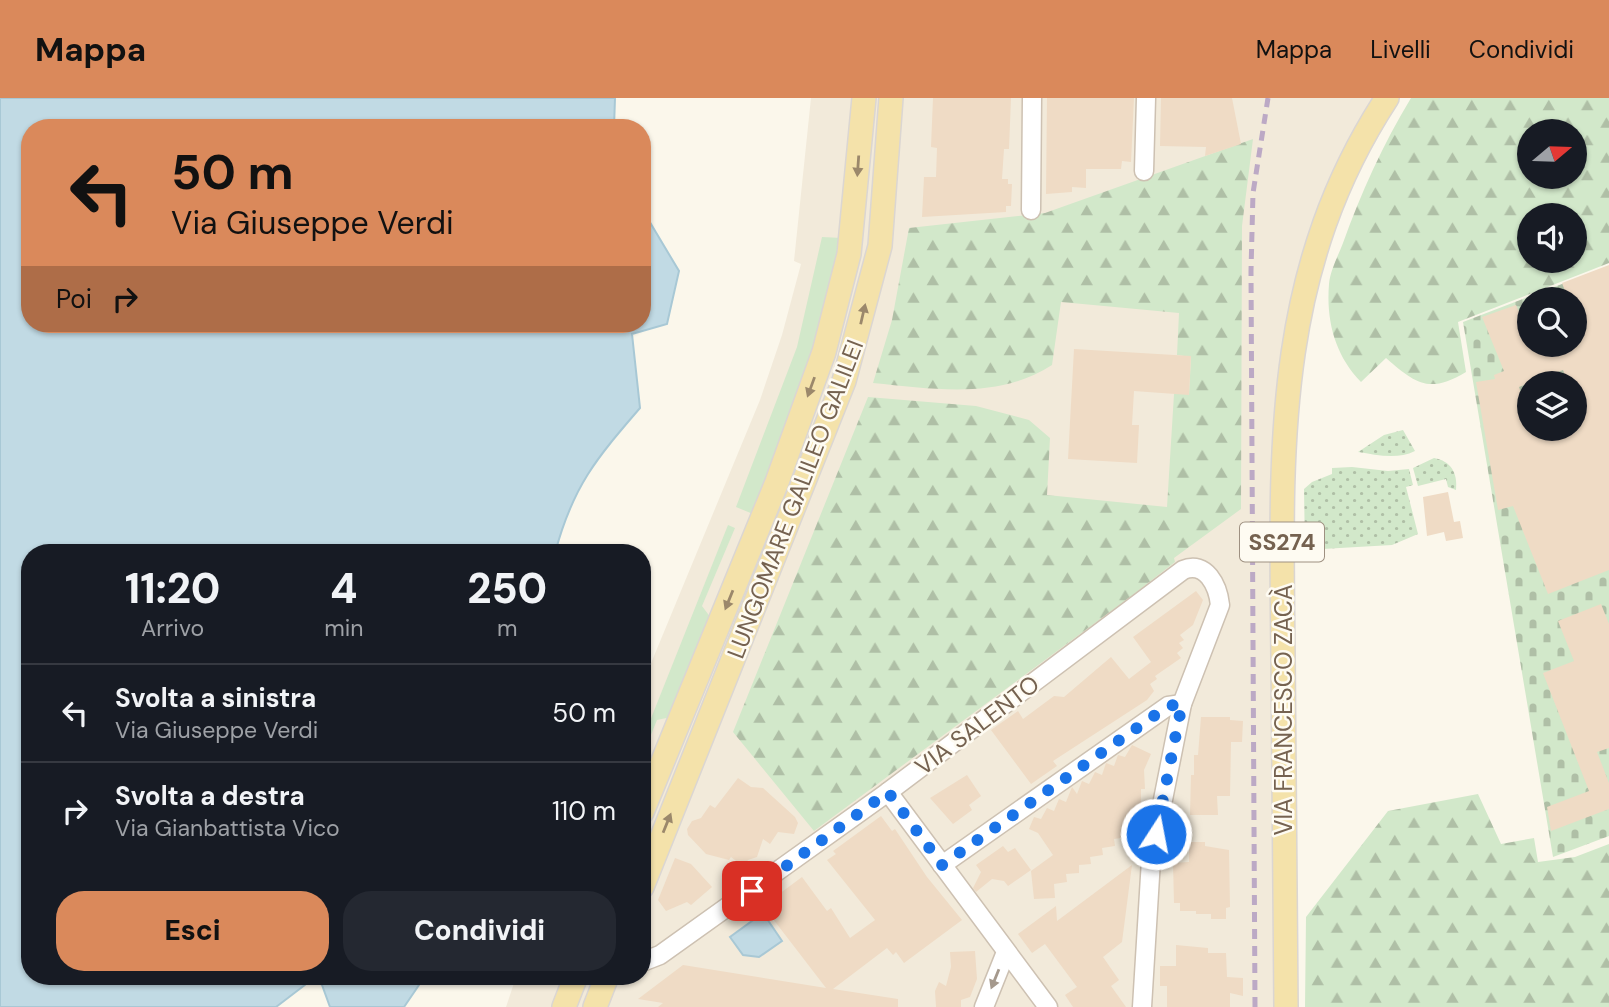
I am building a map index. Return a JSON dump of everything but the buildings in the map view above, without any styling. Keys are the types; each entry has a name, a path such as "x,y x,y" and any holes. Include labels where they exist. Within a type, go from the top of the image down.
{"main road":[{"name":"LUNGOMARE GALILEO GALILEI","path":"651,790 777,482 824,352 849,254 864,98"},
{"name":"LUNGOMARE GALILEO GALILEI","path":"651,864 844,381 880,246 891,98"},
{"name":"VIA FRANCESCO ZACÀ","path":"1286,1007 1282,512 1284,425 1290,358 1316,244 1344,174 1387,98"},
{"path":"564,1007 573,985"},
{"path":"595,1007 604,985"}],"street":[{"path":"1031,210 1032,98"},
{"path":"1144,171 1146,98"},
{"name":"VIA SALENTO","path":"651,958 660,955 888,792 1183,570 1193,567 1208,574 1218,591 1220,605 1182,704"},
{"path":"942,865 1168,706 1182,704 1151,860 1142,1007"},
{"path":"888,792 1048,1007"},
{"path":"984,1007 1006,951"}],"shaded area":[{"path":"811,98 1400,98 1355,178 1325,249 1305,330 1294,426 1295,1007 506,1007 513,985 651,985 651,663 760,400 782,335 801,264 794,261"}],"green space":[{"path":"1411,98 1609,98 1609,263 1587,272 1587,203 1517,203 1517,273 1583,273 1548,287 1517,287 1517,299 1458,322 1466,372 1453,379 1442,383 1423,383 1386,358 1361,382 1352,372 1334,337 1329,311 1329,284 1365,187"},
{"path":"1253,139 1242,226 1241,509 1174,558 1175,562 1130,597 814,831 733,732 868,397 976,406 1029,420 1050,438 1047,495 1167,507 1174,394 1189,394 1191,357 1177,355 1179,313 1061,302 1052,365 1031,376 988,388 966,389 873,383 892,320 909,228 1045,213"},
{"path":"822,237 842,238 824,318 805,380 753,514 736,507 797,347"},
{"path":"1609,266 1609,836 1553,857 1463,322 1517,301 1517,357 1587,357 1587,287 1554,287"},
{"path":"1403,430 1415,451 1394,456 1358,452 1384,435"},
{"path":"1434,458 1445,462 1452,469 1456,478 1456,490 1448,487 1446,479 1418,486 1413,468"},
{"path":"1332,468 1388,471 1409,469 1413,485 1406,487 1418,534 1392,545 1305,550 1304,489 1312,482 1332,474"},
{"path":"728,525 735,528 702,606 711,618 671,717 657,720 651,735 651,718"},
{"path":"1478,794 1501,844 1534,838 1538,862 1575,857 1609,844 1609,1007 1305,1007 1306,917 1388,811"}],"water":[{"path":"0,98 615,98 614,119 21,119 21,333 636,333 632,334 640,408 588,474 570,509 558,544 21,544 21,985 305,985 276,1007 0,1007"},
{"path":"651,224 679,271 667,324 651,329"},
{"path":"763,913 782,941 759,957 743,955 730,937"},
{"path":"322,985 419,985 404,1007 330,1007"}],"railway":[{"path":"1255,1007 1251,271 1253,193 1268,98"}],"route":[{"path":"752,891 888,792 942,865 1168,706 1182,704 1156,834"}]}
